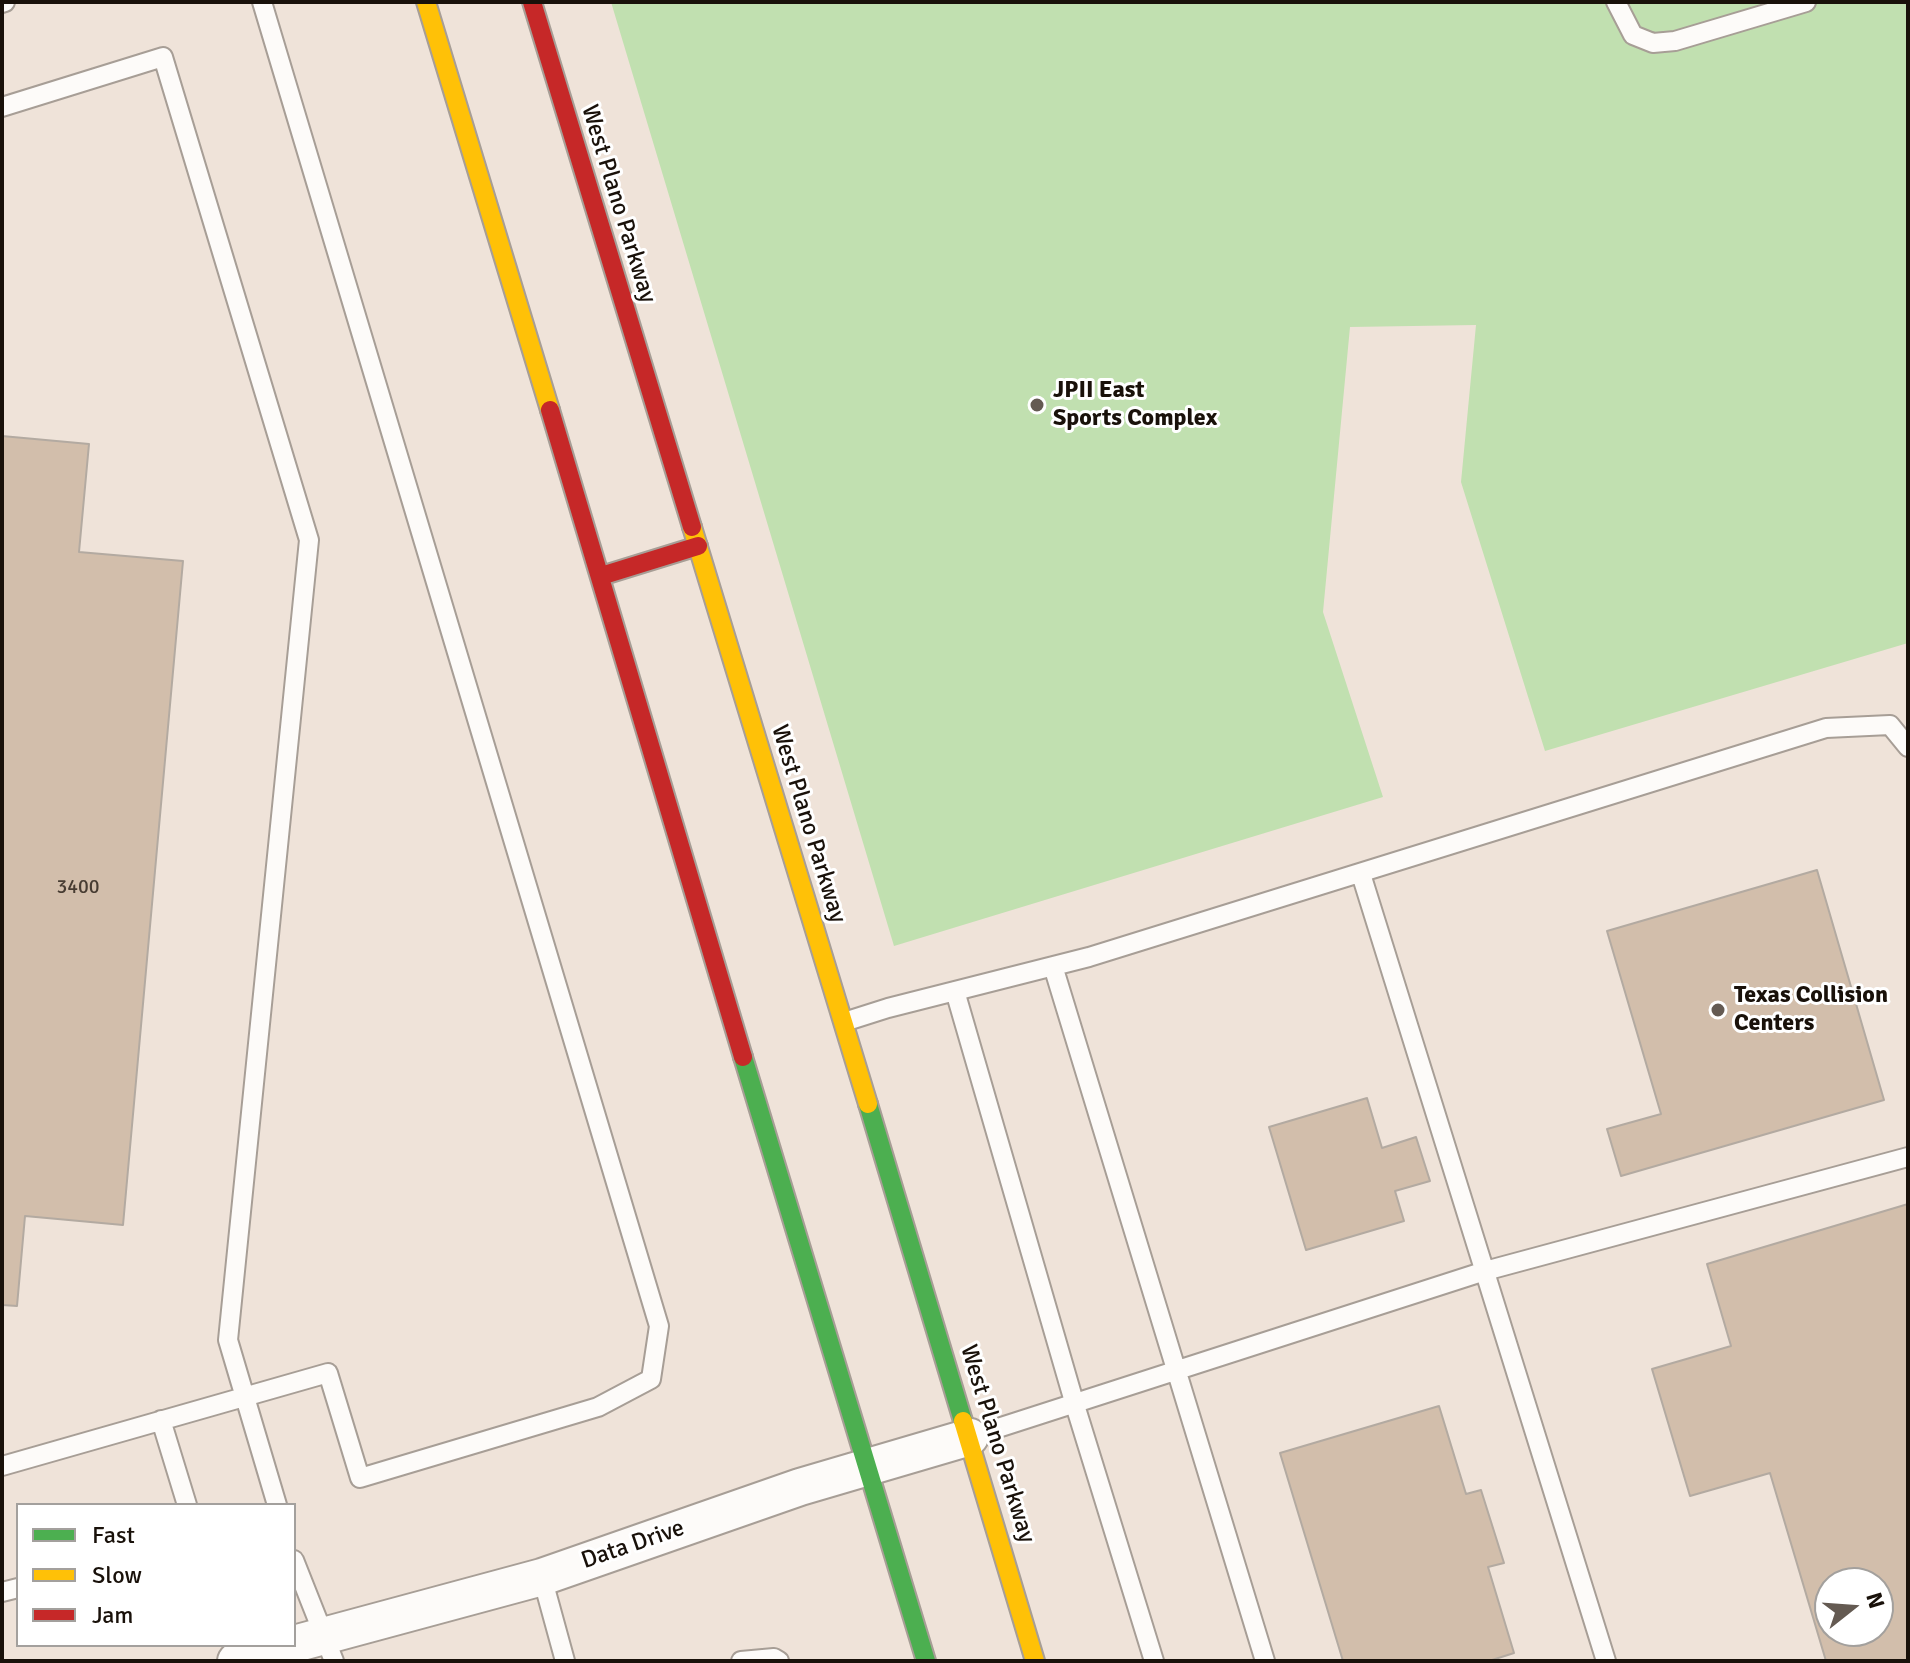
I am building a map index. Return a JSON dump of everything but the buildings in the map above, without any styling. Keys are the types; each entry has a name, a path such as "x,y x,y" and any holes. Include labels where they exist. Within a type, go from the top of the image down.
{"main road":[{"path":"426,2 926,1661"},
{"name":"West Plano Parkway","path":"532,2 970,1437 1035,1661"},
{"path":"601,576 698,546"}],"street":[{"name":"Data Drive","path":"236,1661 310,1646 542,1577 800,1487 970,1437"}],"lane":[{"path":"2,1466 328,1373 360,1478 598,1407 651,1379 659,1326 262,2"},
{"path":"1616,2 1633,35 1653,43 1675,41 1806,2"},
{"path":"2,107 163,57 309,540 228,1340 276,1503"},
{"path":"844,1022 1053,966 1361,874 1826,728 1890,725 1908,747"},
{"path":"1361,874 1606,1661"},
{"path":"1053,966 1265,1661"},
{"path":"955,991 1075,1405 1154,1661"},
{"path":"970,1437 1485,1271 1908,1157"},
{"path":"161,1420 186,1503"},
{"path":"296,1571 310,1646"},
{"path":"542,1577 565,1661"},
{"path":"741,1661 774,1658 779,1661"}],"green space":[{"name":"JPII East Sports Complex","path":"611,2 1908,2 1908,643 1545,751 1461,482 1476,325 1350,327 1323,612 1383,797 894,946"}],"traffic: fast":[{"path":"743,1057 926,1661"},
{"path":"868,1104 963,1421"}],"traffic: slow":[{"path":"426,2 550,410"},
{"path":"692,527 868,1104"},
{"path":"963,1421 1035,1661"}],"traffic: jam":[{"path":"532,2 692,527"},
{"path":"550,410 743,1057"},
{"path":"601,576 698,546"}],"place":[{"name":"JPII East Sports Complex","path":"1037,405"},
{"name":"Texas Collision Centers","path":"1718,1010"}]}
